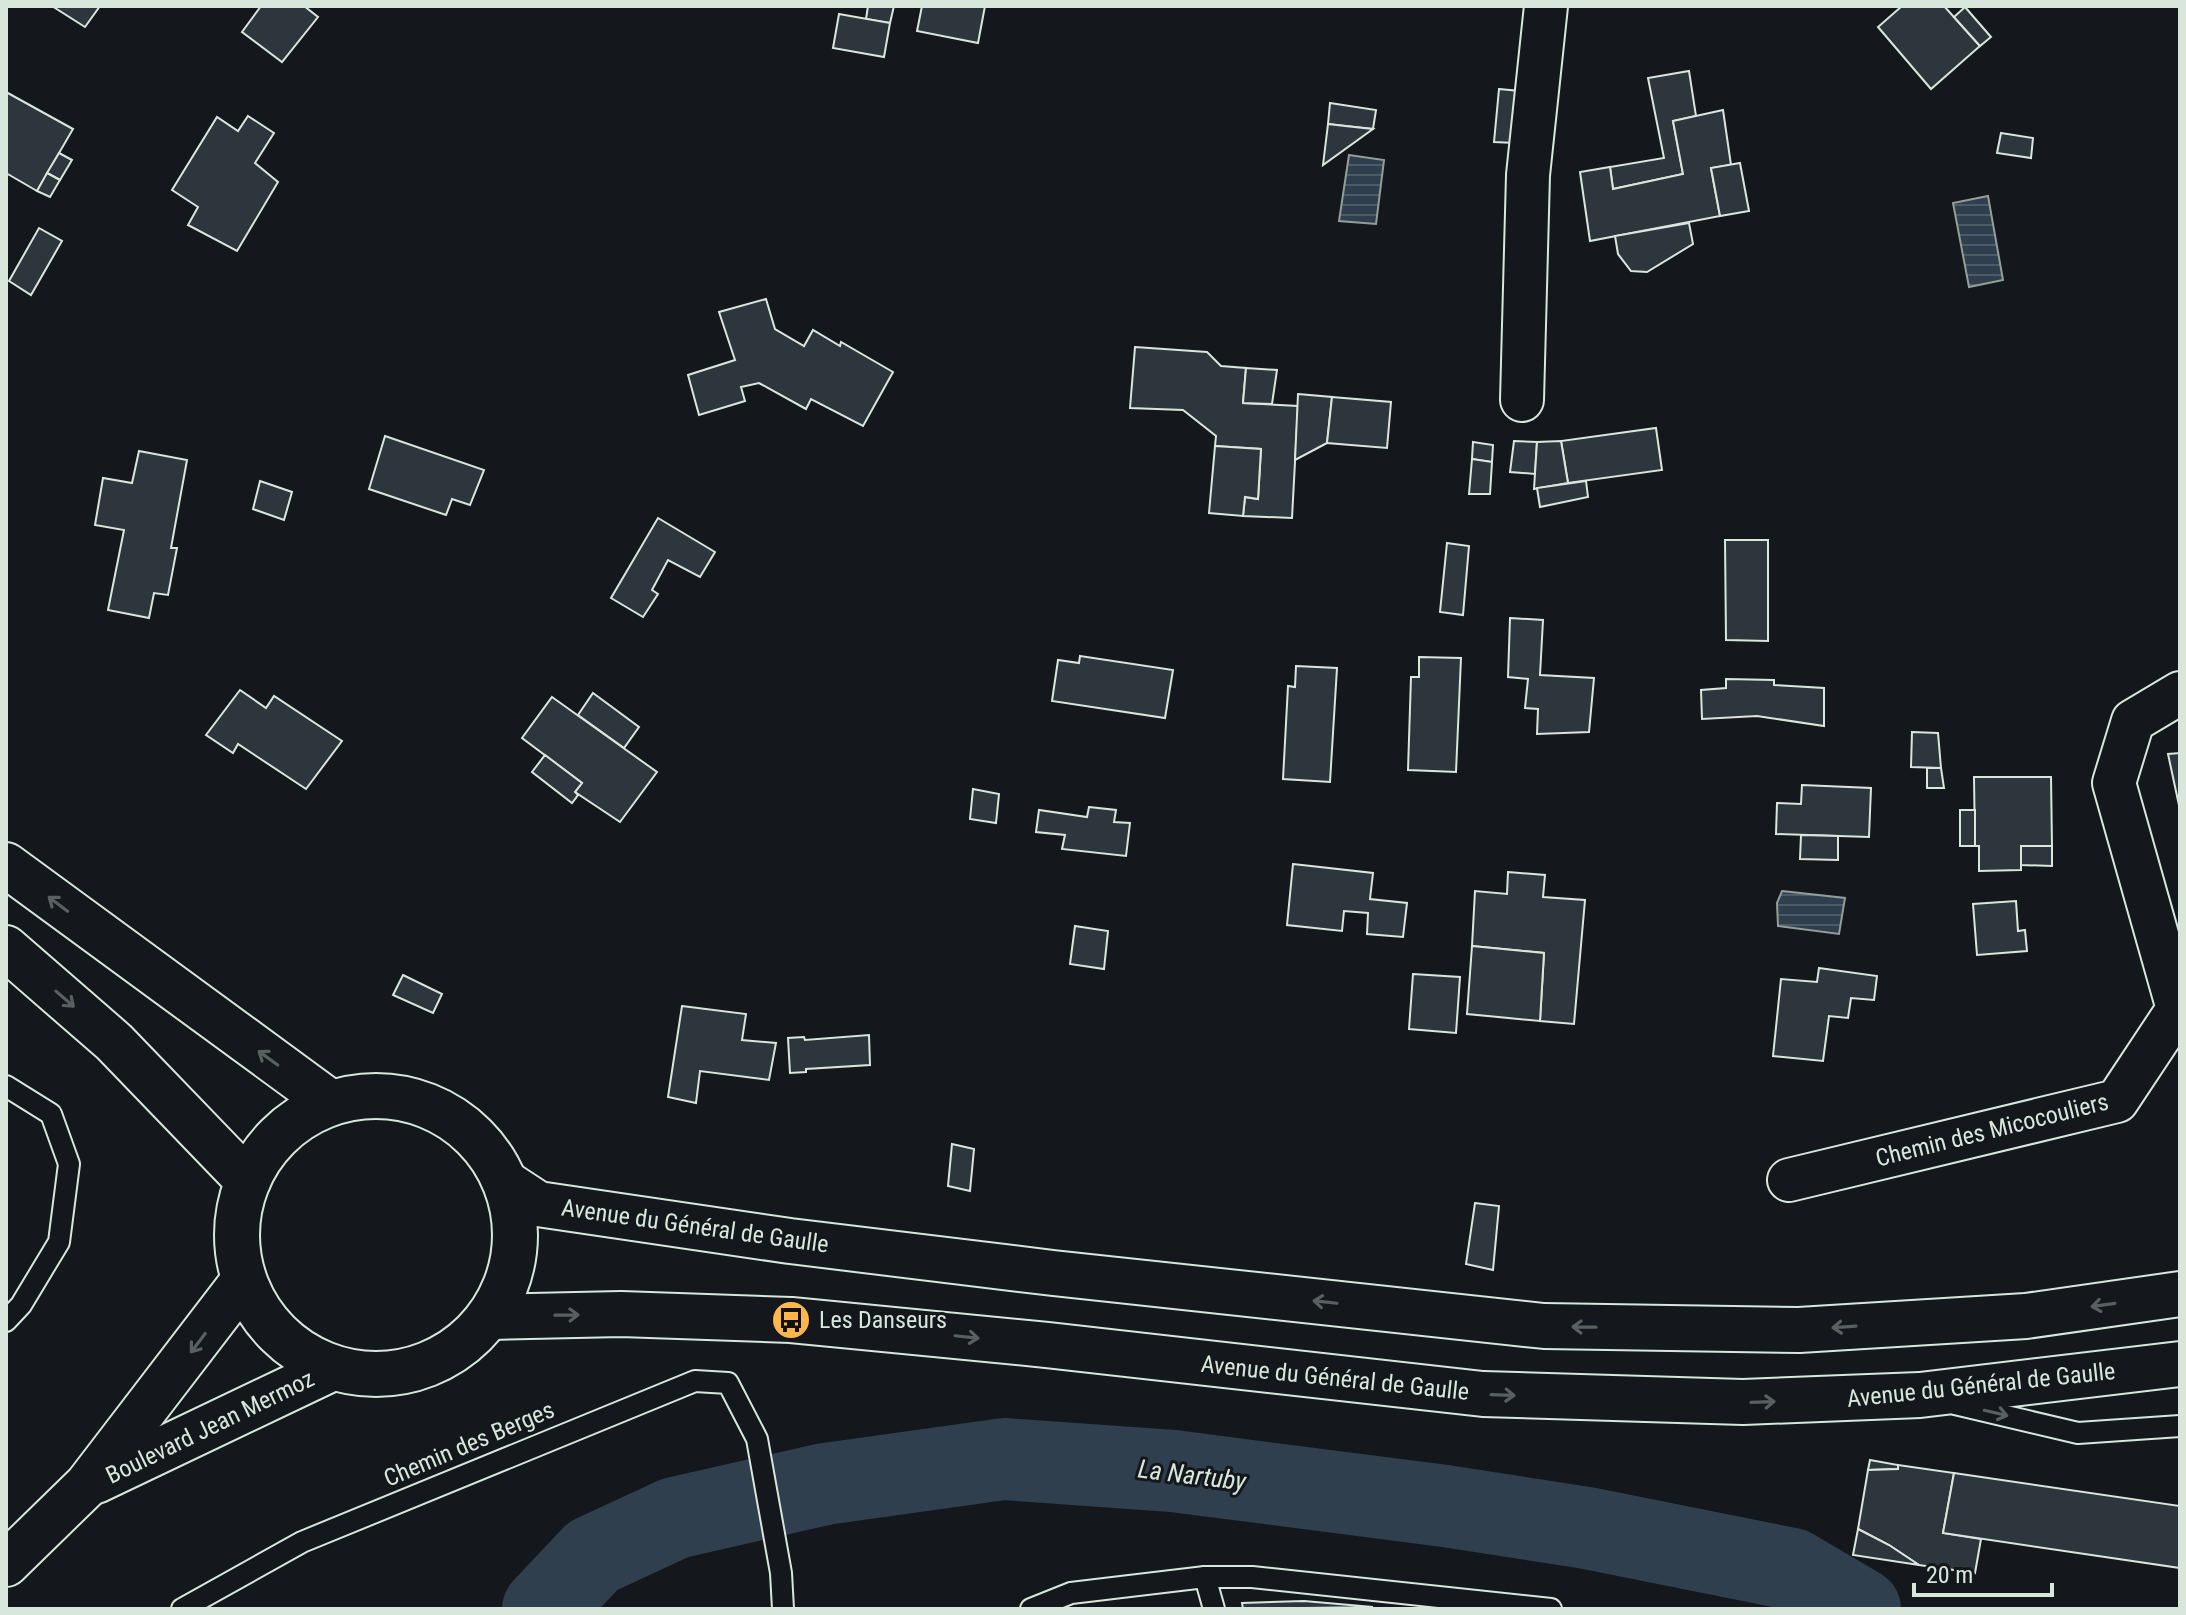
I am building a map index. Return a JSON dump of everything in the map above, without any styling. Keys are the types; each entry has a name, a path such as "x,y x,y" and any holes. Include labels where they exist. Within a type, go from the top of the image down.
{"main road":[{"path":"6,865 331,1103"},
{"path":"6,948 114,1042 248,1181"},
{"path":"373,1096 414,1101 453,1118 484,1146 506,1183 516,1229 510,1275 490,1317 458,1349 419,1368 376,1375 333,1368 295,1348 274,1328 264,1318 244,1280 238,1247 239,1213 248,1181 268,1147 297,1121 331,1103 373,1096"},
{"name":"Avenue du Général de Gaulle","path":"506,1183 538,1204 790,1241 1069,1275 1544,1326 1799,1330 2026,1316 2180,1294"},
{"name":"Boulevard Jean Mermoz","path":"6,1564 87,1485 244,1280"},
{"name":"Avenue du Général de Gaulle","path":"490,1317 621,1314 791,1320 1483,1394 1743,1402 1920,1395 2180,1364"},
{"name":"Boulevard Jean Mermoz","path":"87,1485 333,1368"}],"street":[{"path":"1522,400 1528,175 1546,6"},
{"name":"Chemin des Micocouliers","path":"1789,1180 2117,1101 2178,1009 2114,783 2133,721 2180,693"}],"lane":[{"path":"6,1086 51,1114 69,1164 59,1242 21,1305 6,1321"},
{"name":"Chemin des Berges","path":"182,1609 302,1542 695,1381 728,1383 757,1439 781,1573 783,1609"},
{"path":"1920,1395 2078,1433 2180,1426"},
{"path":"1031,1609 1071,1593 1205,1577 1252,1577 1551,1609"},
{"path":"1205,1577 1214,1609"}],"water":[{"path":"1349,155 1384,160 1376,224 1339,221"},
{"path":"1988,196 2003,280 1969,287 1953,203"},
{"path":"1782,891 1845,898 1839,934 1778,926 1777,903"}],"building":[{"path":"52,6 100,6 85,27"},
{"path":"261,6 304,6 318,17 282,62 242,32"},
{"path":"868,6 894,6 890,23 866,19"},
{"path":"922,6 985,6 978,43 917,31"},
{"path":"1902,6 1944,6 1980,46 1931,89 1878,27"},
{"path":"1965,7 1991,37 1980,46 1954,17"},
{"path":"839,14 890,23 884,57 833,48"},
{"path":"1689,71 1696,116 1673,121 1683,174 1613,189 1610,167 1664,158 1648,78"},
{"path":"1499,89 1520,91 1515,143 1494,142"},
{"path":"6,92 73,129 37,191 6,173"},
{"path":"1330,103 1376,110 1373,129 1328,124"},
{"path":"1723,110 1731,165 1711,168 1720,216 1590,241 1580,172 1610,167 1613,189 1683,174 1673,121"},
{"path":"248,116 274,133 255,163 278,182 237,251 188,225 198,207 172,190 217,117 238,131"},
{"path":"1328,124 1345,126 1373,129 1323,165"},
{"path":"2001,133 2033,138 2031,158 1997,153"},
{"path":"59,153 72,160 60,180 47,173"},
{"path":"1740,163 1749,211 1720,216 1711,168"},
{"path":"47,173 60,180 50,197 37,191"},
{"path":"1689,223 1693,244 1647,272 1631,271 1618,254 1615,236"},
{"path":"39,228 62,241 31,295 9,281"},
{"path":"766,299 775,329 804,346 813,330 893,372 863,426 811,399 806,409 759,383 741,387 745,401 699,415 688,375 735,360 719,312"},
{"path":"1135,347 1207,352 1221,366 1246,368 1243,403 1298,406 1292,518 1243,516 1245,497 1258,499 1261,449 1215,446 1216,436 1183,410 1130,408"},
{"path":"1246,368 1277,370 1272,404 1243,403"},
{"path":"1298,394 1332,397 1327,443 1295,460"},
{"path":"1332,397 1391,402 1387,448 1327,443"},
{"path":"1656,428 1662,470 1568,483 1561,441"},
{"path":"385,436 484,470 470,505 452,499 446,515 369,489"},
{"path":"1514,441 1537,442 1535,474 1510,472"},
{"path":"1561,441 1568,483 1534,489 1537,442"},
{"path":"1473,442 1493,445 1492,462 1472,459"},
{"path":"1215,446 1261,449 1258,499 1245,497 1243,516 1209,513"},
{"path":"139,451 187,460 171,548 177,548 168,595 154,593 149,618 108,610 124,530 95,525 103,478 132,483"},
{"path":"1472,459 1492,462 1490,494 1469,494"},
{"path":"260,481 292,492 284,520 253,509"},
{"path":"1586,481 1588,497 1540,507 1537,488"},
{"path":"658,518 715,552 700,577 668,560 652,590 658,594 643,617 611,598"},
{"path":"1725,540 1768,540 1768,641 1726,640"},
{"path":"1447,543 1469,546 1463,615 1440,612"},
{"path":"1510,618 1543,620 1540,675 1594,678 1589,732 1537,734 1538,709 1525,708 1528,679 1508,677"},
{"path":"1080,656 1173,670 1165,718 1052,701 1058,660 1079,663"},
{"path":"1419,657 1461,658 1456,772 1408,770 1411,677 1419,677"},
{"path":"1296,666 1337,668 1330,782 1283,779 1288,686 1295,687"},
{"path":"1726,679 1774,680 1774,685 1824,688 1824,726 1757,716 1702,719 1701,690 1726,688"},
{"path":"240,690 266,708 274,696 342,741 306,789 238,744 233,753 206,735"},
{"path":"593,693 639,727 624,748 578,715"},
{"path":"552,697 657,772 620,822 575,792 582,783 522,738"},
{"path":"1912,732 1938,733 1941,768 1911,767"},
{"path":"2180,753 2180,810 2168,754"},
{"path":"545,755 582,783 572,803 532,772"},
{"path":"1927,768 1941,768 1944,788 1927,788"},
{"path":"1974,777 2051,777 2052,846 2021,846 2021,870 1979,871 1979,846 1975,846"},
{"path":"1802,785 1871,788 1869,837 1776,834 1777,803 1801,804"},
{"path":"973,789 999,794 996,823 970,819"},
{"path":"1089,807 1116,810 1114,822 1130,823 1126,856 1062,849 1065,835 1036,832 1039,810 1087,817"},
{"path":"1960,810 1975,810 1975,846 1960,846"},
{"path":"1801,835 1838,836 1838,860 1800,859"},
{"path":"2021,846 2052,846 2052,866 2021,865"},
{"path":"1293,864 1373,873 1370,899 1407,903 1403,937 1367,934 1368,913 1344,911 1342,931 1287,925"},
{"path":"1508,872 1545,875 1543,897 1585,900 1574,1024 1540,1021 1544,953 1472,946 1475,891 1507,894"},
{"path":"2016,901 2018,931 2025,930 2027,951 1977,955 1973,904"},
{"path":"1075,926 1108,931 1104,969 1070,964"},
{"path":"1472,946 1544,953 1540,1021 1467,1014"},
{"path":"1819,968 1877,976 1874,1000 1851,998 1848,1018 1829,1016 1823,1061 1773,1056 1781,979 1817,982"},
{"path":"1413,974 1460,977 1456,1033 1409,1029"},
{"path":"403,975 442,994 433,1013 393,995"},
{"path":"682,1006 746,1014 742,1040 776,1043 769,1080 700,1071 696,1103 668,1097"},
{"path":"869,1035 870,1065 790,1073 788,1038 804,1037 805,1040"},
{"path":"952,1144 974,1149 970,1191 948,1186"},
{"path":"1475,1203 1499,1206 1493,1270 1466,1264"},
{"path":"1870,1460 1898,1465 1898,1469 1868,1470"},
{"path":"1898,1465 1954,1473 1943,1533 1981,1539 1975,1573 1919,1565 1858,1529 1868,1470 1898,1469"},
{"path":"1954,1473 2180,1506 2180,1568 1943,1533"},
{"path":"1858,1529 1889,1545 1919,1565 1853,1555"},
{"path":"1304,1601 1373,1607 1243,1609 1242,1603"}],"waterway":[{"name":"La Nartuby","path":"543,1609 593,1556 675,1518 825,1484 1004,1459 1173,1471 1445,1506 1587,1528 1792,1569 1860,1609"}],"place":[{"name":"Les Danseurs","path":"791,1320"}]}
